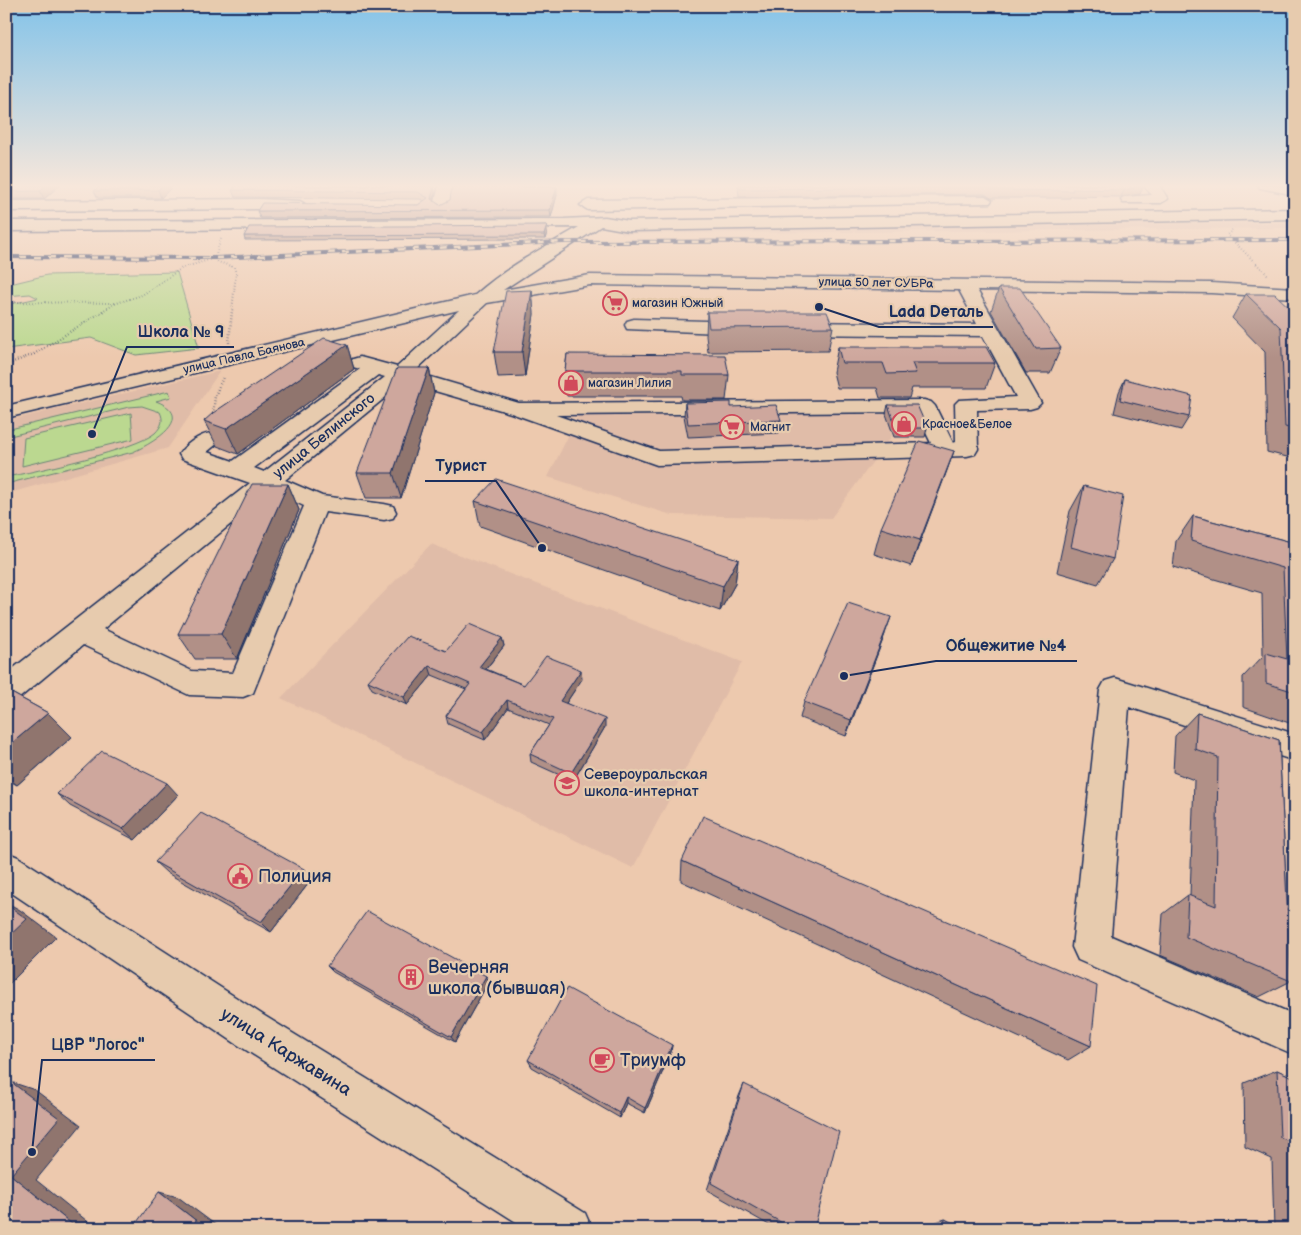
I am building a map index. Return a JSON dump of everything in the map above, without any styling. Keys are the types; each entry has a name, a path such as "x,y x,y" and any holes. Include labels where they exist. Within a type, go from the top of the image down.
{"street":[{"name":"улица Белинского","path":"6,691 400,375 491,290 564,243"},
{"name":"улица 50 лет СУБРа","path":"482,299 590,280 1211,288 1285,297"},
{"path":"235,471 367,365 518,408 657,458 967,449 966,404 1030,403 965,284"},
{"name":"улица Павла Баянова","path":"6,412 482,299"},
{"path":"634,325 990,330"},
{"path":"518,408 924,406 945,450"},
{"path":"213,438 190,454 268,481 317,503 384,512"},
{"path":"81,631 189,683 244,685 317,503"},
{"path":"1295,748 1115,690 1091,947 1295,1035"},
{"name":"улица Каржавина","path":"6,869 249,1029 569,1229"}],"path":[{"path":"215,258 219,243"},
{"path":"1234,243 1285,297"},
{"path":"6,365 34,354 84,321 117,303 142,295 182,268 215,258"},
{"path":"213,438 212,405 215,391 228,369 226,360 236,273 234,268 226,263 218,262 215,258"},
{"path":"6,302 117,303"}],"shaded area":[{"path":"220,371 168,448 6,494 6,421"},
{"path":"885,413 892,436 831,518 672,515 548,477 578,416"},
{"name":"Североуральская школа-интернат","path":"431,544 742,662 633,868 281,698"}],"green space":[{"path":"177,272 199,348 136,355 91,338 6,349 6,305 38,298 30,294 6,296 6,285 47,275"},
{"path":"169,391 171,397 156,401 168,407 173,414 172,422 168,429 151,442 133,452 6,484 6,477 107,453 145,439 155,433 162,423 162,418 160,412 142,406 129,407 6,437 6,430"},
{"path":"131,413 133,439 22,466 24,438"}],"building":[{"path":"999,288 1020,288 1061,348 1036,349"},
{"path":"532,290 522,352 494,352 506,291"},
{"path":"1246,294 1275,294 1295,313 1295,429 1285,427 1281,328"},
{"path":"707,312 827,312 833,327 709,328"},
{"path":"324,338 347,345 226,429 204,421 213,413"},
{"path":"838,347 986,347 995,363 912,363 916,373 887,374 883,363 842,363"},
{"path":"567,354 725,355 729,375 682,375 682,371 565,371"},
{"path":"397,368 429,368 393,473 357,473"},
{"path":"1125,379 1192,396 1189,417 1120,400"},
{"path":"731,402 731,407 776,405 781,420 688,424 685,403"},
{"path":"888,405 917,405 927,428 896,428"},
{"path":"919,441 954,451 920,540 881,528"},
{"path":"496,479 738,559 723,586 475,501"},
{"path":"252,484 288,484 221,634 178,634"},
{"path":"1084,486 1123,496 1113,559 1071,547"},
{"path":"1193,516 1295,543 1295,692 1266,683 1266,653 1287,659 1283,568 1191,541"},
{"path":"848,603 891,617 851,720 804,702"},
{"path":"469,624 502,638 479,667 524,685 546,656 581,670 560,701 605,719 571,773 530,754 553,719 507,700 483,732 446,716 470,684 429,666 404,697 368,681 408,636 446,651"},
{"path":"6,690 48,713 6,748"},
{"path":"1197,713 1279,740 1291,981 1186,937 1188,895 1216,906 1218,757 1195,749"},
{"path":"102,751 167,783 123,829 57,794"},
{"name":"Полиция","path":"201,813 304,869 261,922 155,862"},
{"path":"703,816 1097,986 1091,1046 682,861"},
{"path":"6,904 27,919 6,939"},
{"name":"Вечерняя школа (бывшая)","path":"367,911 486,976 451,1037 327,966"},
{"name":"Триумф","path":"567,988 672,1045 645,1108 626,1097 619,1113 528,1060"},
{"path":"1277,1070 1295,1078 1295,1144 1280,1137"},
{"path":"11,1082 59,1118 11,1175 78,1229 6,1229 6,1087"},
{"path":"744,1084 839,1132 814,1229 793,1229 711,1183"},
{"path":"159,1192 207,1229 132,1229"},
{"path":"945,1219 964,1229 944,1229"}],"railway":[{"path":"6,257 215,258 549,243"}],"place":[{"name":"магазин Южный","path":"615,303"},
{"name":"Lada Dеталь","path":"819,307"},
{"name":"магазин Лилия","path":"571,383"},
{"name":"Красное&Белое","path":"904,424"},
{"name":"Магнит","path":"732,427"},
{"name":"Школа № 9","path":"92,434"},
{"name":"Турист","path":"542,548"},
{"name":"Общежитие №4","path":"844,676"},
{"name":"Североуральская школа-интернат","path":"567,783"},
{"name":"Полиция","path":"240,876"},
{"name":"Вечерняя школа (бывшая)","path":"411,977"},
{"name":"Триумф","path":"602,1060"},
{"name":"ЦВР \"Логос\"","path":"32,1152"}]}
